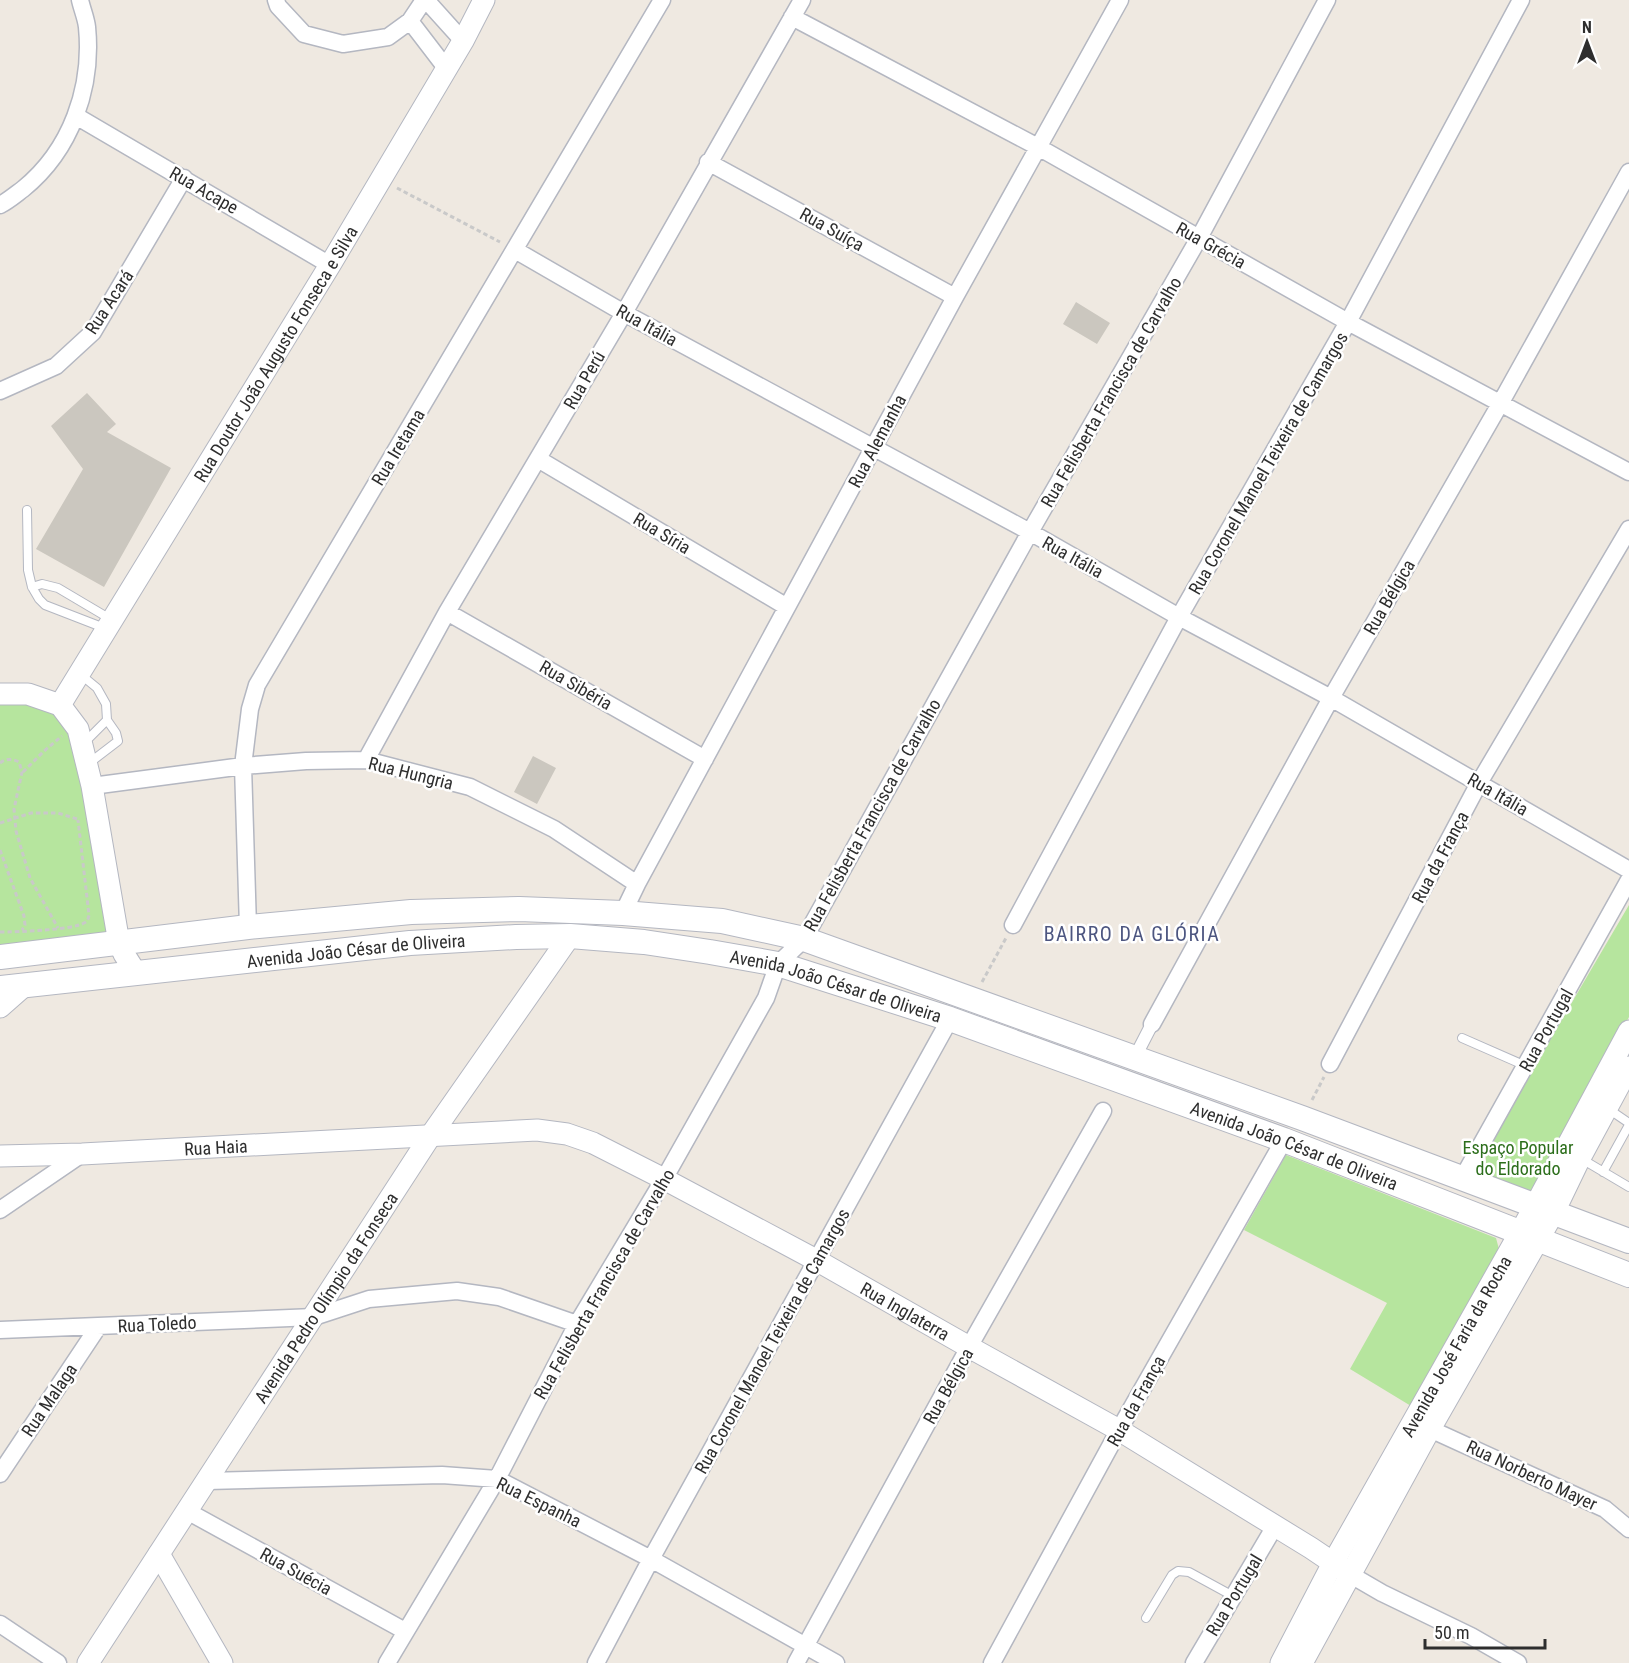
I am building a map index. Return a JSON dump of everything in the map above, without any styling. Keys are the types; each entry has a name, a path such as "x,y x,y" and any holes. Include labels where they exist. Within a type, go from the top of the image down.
{"main road":[{"name":"Avenida João César de Oliveira","path":"0,957 248,927 411,912 519,909 623,913 722,921 804,939 1302,1118 1629,1241"},
{"name":"Avenida João César de Oliveira","path":"0,988 410,943 570,936 644,942 778,964 950,1019 1284,1140 1629,1275"}],"street":[{"path":"0,205 36,178 59,149 76,116 87,72 87,26 80,0"},
{"path":"276,0 278,6 304,34 343,44 388,37 410,21 425,0 463,41"},
{"name":"Rua Doutor João Augusto Fonseca e Silva","path":"60,705 330,265 463,41 484,0"},
{"name":"Rua Iretama","path":"248,927 243,766 250,708 257,685 662,0"},
{"name":"Rua Perú","path":"366,760 447,612 624,313 802,0"},
{"name":"Rua Alemanha","path":"637,884 955,297 1120,0"},
{"name":"Rua Felisberta Francisca de Carvalho","path":"387,1663 497,1479 577,1324 664,1179 766,999 778,964 804,939 1030,532 1199,238 1327,0"},
{"name":"Rua Coronel Manoel Teixeira de Camargos","path":"1013,925 1179,616 1348,322 1521,0"},
{"name":"Rua Grécia","path":"792,17 1038,147 1348,322 1629,472"},
{"path":"410,21 446,68"},
{"name":"Rua Acape","path":"76,116 330,265"},
{"name":"Rua Suíça","path":"708,162 955,297"},
{"name":"Rua Bélgica","path":"1152,1024 1331,698 1500,404 1629,172"},
{"name":"Rua Acará","path":"0,391 56,366 93,332 184,178"},
{"name":"Rua Itália","path":"515,250 624,313 1030,532 1331,698 1629,870"},
{"name":"Rua Síria","path":"538,459 787,607"},
{"name":"Rua da França","path":"1330,1064 1479,783 1629,529"},
{"name":"Rua Sibéria","path":"447,612 705,759"},
{"path":"0,689 28,694 60,705 78,729 78,751 92,786 119,943 136,973"},
{"name":"Rua Hungria","path":"92,786 243,766 306,761 366,760 470,788 554,829 637,884"},
{"name":"Rua Portugal","path":"1462,1179 1629,880"},
{"path":"623,913 637,884"},
{"name":"Avenida Pedro Olímpio da Fonseca","path":"88,1663 431,1135 570,936"},
{"path":"804,939 804,956 818,978"},
{"path":"0,1006 25,985"},
{"name":"Rua Coronel Manoel Teixeira de Camargos","path":"596,1663 651,1559 950,1019"},
{"path":"1134,1059 1152,1024"},
{"name":"Avenida José Faria da Rocha","path":"1281,1663 1333,1563 1544,1209 1629,1030"},
{"name":"Avenida José Faria da Rocha","path":"1544,1209 1580,1158 1629,1067"},
{"name":"Rua Bélgica","path":"796,1663 969,1347 1103,1111"},
{"name":"Rua Inglaterra","path":"431,1135 537,1130 567,1134 592,1143 816,1260 1119,1430 1351,1575"},
{"name":"Rua Haia","path":"0,1156 82,1154 431,1135"},
{"name":"Rua da França","path":"992,1663 1119,1430 1284,1140"},
{"path":"0,1210 82,1154"},
{"name":"Avenida José Faria da Rocha","path":"1302,1663 1430,1429 1529,1236"},
{"name":"Rua Toledo","path":"0,1330 314,1317 369,1299 458,1291 499,1297 577,1324"},
{"name":"Rua Malaga","path":"0,1474 98,1327"},
{"name":"Rua Norberto Mayer","path":"1430,1429 1605,1509 1629,1528"},
{"name":"Rua Espanha","path":"207,1481 442,1475 497,1479 651,1559 836,1663"},
{"path":"1605,1509 1629,1519"},
{"name":"Rua Suécia","path":"187,1510 405,1631"},
{"name":"Rua Portugal","path":"1194,1663 1275,1526"},
{"path":"159,1554 222,1663"},
{"path":"1351,1575 1382,1593 1471,1636 1518,1663"},
{"path":"0,1624 58,1663"}],"lane":[{"path":"27,510 28,570 32,587 39,599 45,605 110,624"},
{"path":"32,587 42,584 58,588 110,624"},
{"path":"78,751 118,741 116,733 106,720 106,704 97,688 79,674"},
{"path":"78,751 106,720"},
{"path":"1462,1038 1526,1066"},
{"path":"1603,1172 1629,1124 1607,1108"},
{"path":"1580,1158 1629,1187"},
{"path":"1146,1618 1172,1575 1178,1571 1189,1572 1233,1596"}],"path":[{"path":"380,179 515,250"},
{"path":"22,772 63,735 78,751"},
{"path":"0,763 3,760 13,759 19,762 22,772 14,809 16,831 30,878 58,928"},
{"path":"0,932 83,924 89,915 76,809"},
{"path":"0,823 31,813 58,813 78,819"},
{"path":"0,850 24,916 25,925 22,931"},
{"path":"973,1000 1013,925"},
{"path":"1302,1118 1330,1064"}],"green space":[{"path":"0,698 42,702 64,715 78,747 112,935 0,949"},
{"name":"Espaço Popular do Eldorado","path":"1629,905 1629,1017 1531,1201 1486,1185 1486,1149"},
{"path":"1286,1155 1496,1238 1500,1253 1411,1406 1350,1369 1387,1303 1244,1230"}],"building":[{"path":"1076,302 1110,323 1097,344 1063,324"},
{"path":"87,393 116,424 107,432 171,468 104,587 36,549 83,469 51,426"},
{"path":"533,756 556,768 537,804 514,792"}],"district":[{"name":"BAIRRO DA GLÓRIA","path":"1132,934"}]}
